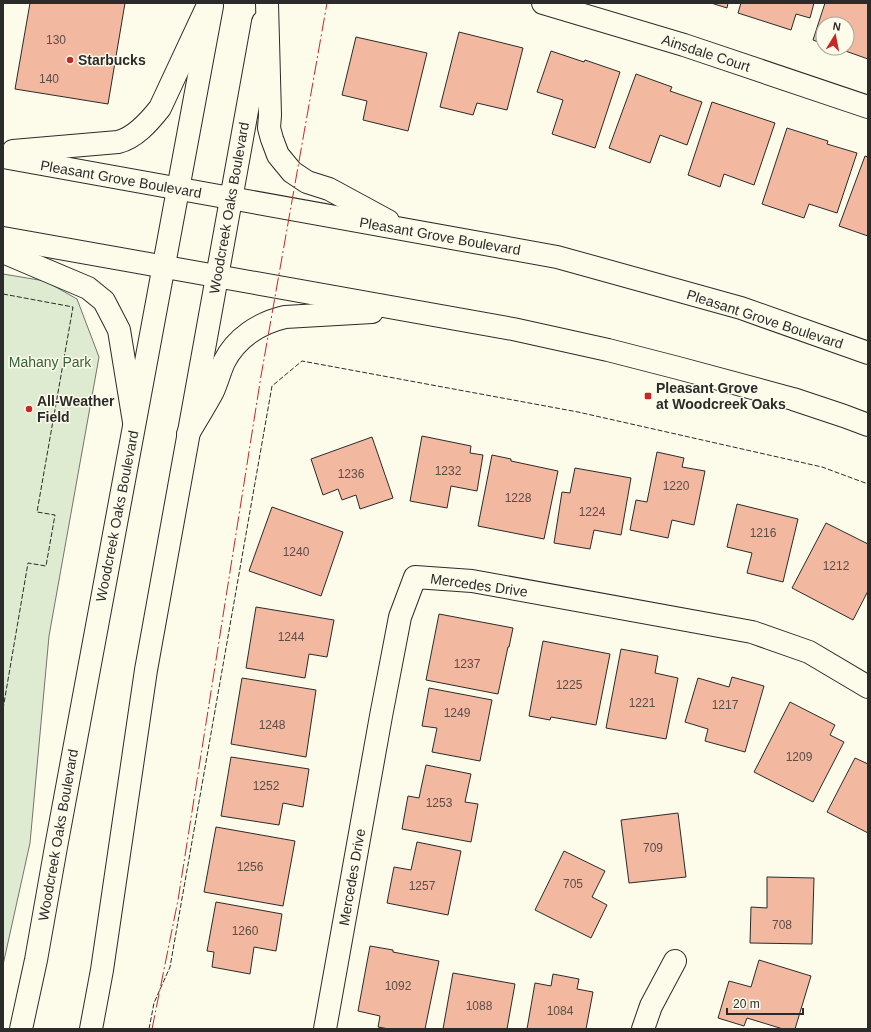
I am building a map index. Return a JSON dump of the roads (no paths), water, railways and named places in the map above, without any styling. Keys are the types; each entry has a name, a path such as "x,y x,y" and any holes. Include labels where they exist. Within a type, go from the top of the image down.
{"main road":[{"path":"3,152 118,142 124,141 136,133 160,108 211,3"},
{"name":"Woodcreek Oaks Boulevard","path":"21,1029 36,960 211,3"},
{"path":"266,3 270,115 269,128 278,155 292,172 307,182 329,189 406,230"},
{"name":"Woodcreek Oaks Boulevard","path":"91,1029 102,970 146,670 266,3"},
{"name":"Ainsdale Court","path":"543,3 684,45 868,106"},
{"name":"Pleasant Grove Boulevard","path":"3,157 557,257 741,308 868,353"},
{"path":"3,238 513,329 608,350 678,368 792,399 868,425"},
{"path":"3,252 88,288 104,301 119,330 134,422"},
{"path":"188,434 213,391 224,362 231,351 252,330 275,320 296,316 410,310"},
{"path":"844,416 868,416"},
{"name":"Mercedes Drive","path":"325,1029 378,731 400,617 415,577 472,581 752,632 809,652 868,687"},
{"path":"643,1029 652,1006 675,961"}],"place":[{"name":"Starbucks","path":"70,60"},
{"name":"Pleasant Grove at Woodcreek Oaks","path":"648,396"},
{"name":"All-Weather Field","path":"29,409"}],"park label":[{"name":"Mahany Park","path":"50,362"}]}
